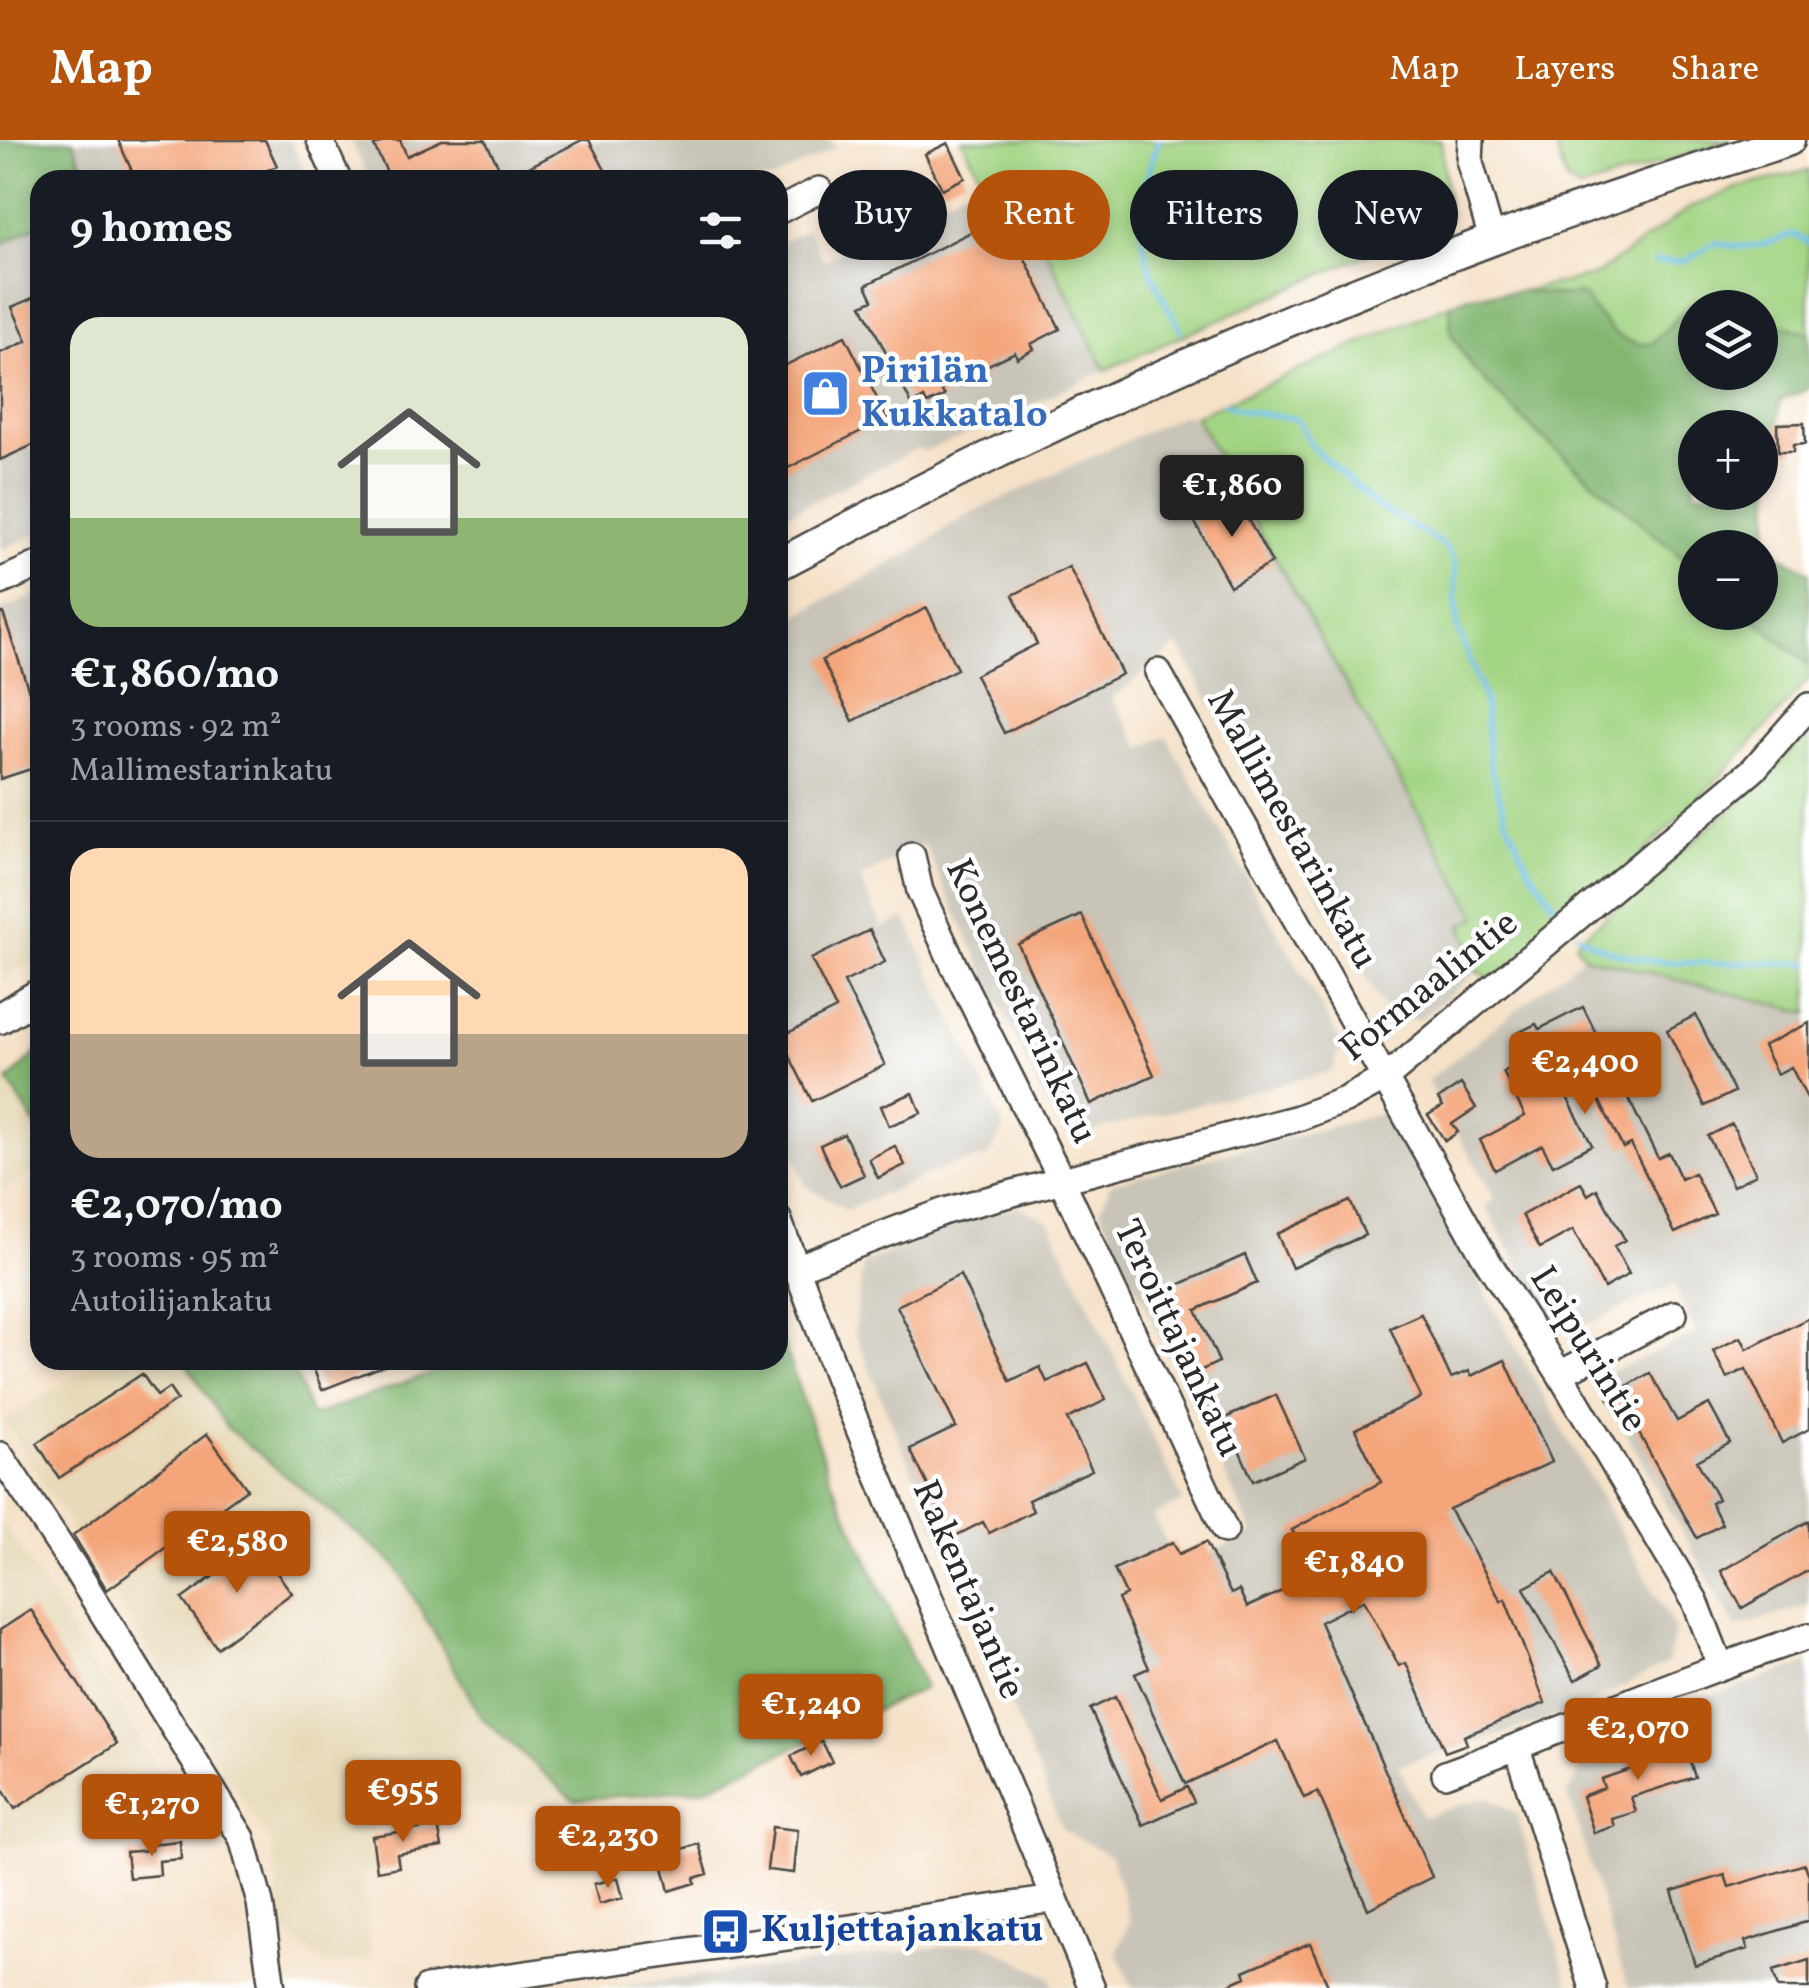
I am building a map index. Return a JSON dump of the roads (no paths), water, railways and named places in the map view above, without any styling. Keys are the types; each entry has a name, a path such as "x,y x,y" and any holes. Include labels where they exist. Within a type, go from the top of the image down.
{"main road":[{"path":"788,561 908,495 1120,395 1350,295 1492,240 1789,140"},
{"path":"0,1018 30,1000"}],"street":[{"path":"320,140 334,170"},
{"path":"1471,140 1470,163 1492,240"},
{"path":"788,206 818,191"},
{"path":"0,582 30,568"},
{"name":"Mallimestarinkatu","path":"1158,672 1387,1077"},
{"name":"Formaalintie","path":"796,1268 945,1210 1298,1118 1345,1100 1387,1077 1753,770 1809,706"},
{"name":"Konemestarinkatu","path":"912,856 920,891 954,966 1060,1179"},
{"name":"Leipurintie","path":"1387,1077 1484,1254 1695,1602 1720,1665"},
{"name":"Teroittajankatu","path":"1060,1179 1225,1530"},
{"name":"Rakentajantie","path":"788,1246 839,1380 1092,1988"},
{"path":"1560,1374 1674,1314"},
{"path":"0,1455 242,1838 260,1903 272,1988"},
{"path":"1445,1774 1626,1706 1720,1665 1809,1636"},
{"path":"1517,1748 1593,1988"},
{"path":"428,1988 1055,1899"}],"waterway":[{"path":"1159,140 1144,193 1143,239 1156,282 1181,330"},
{"path":"1655,262 1686,261 1714,243 1754,246 1793,234 1809,243"},
{"path":"1224,404 1243,411 1298,419 1312,447 1377,506 1444,545 1455,561 1457,627 1484,698 1490,764 1507,821 1528,866 1555,906"},
{"path":"1578,934 1602,948 1659,961 1809,964"}],"place":[{"name":"Pirilän Kukkatalo","path":"826,394"},
{"name":"Kuljettajankatu","path":"726,1931"}]}
